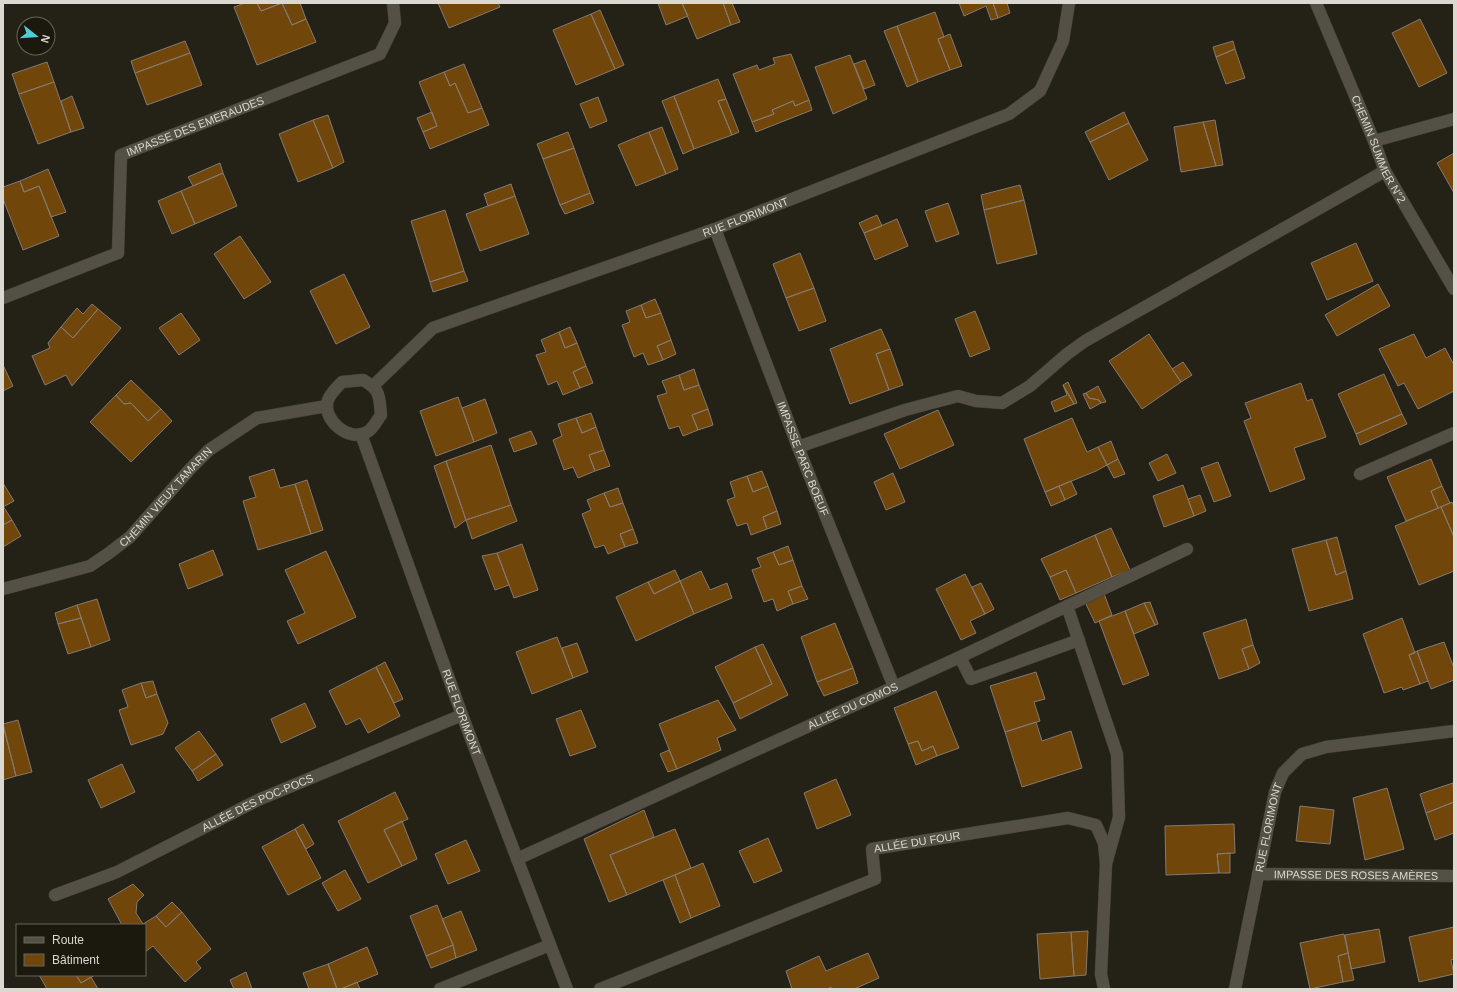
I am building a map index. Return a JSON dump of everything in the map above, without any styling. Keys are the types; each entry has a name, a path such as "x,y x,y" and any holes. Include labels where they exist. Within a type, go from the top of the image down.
{"street":[{"name":"IMPASSE DES EMERAUDES","path":"3,298 118,253 121,155 380,54 395,23 393,3"},
{"name":"RUE FLORIMONT","path":"373,386 433,328 715,229 1009,114 1040,91 1063,41 1069,3"},
{"name":"CHEMIN SUMMER N°2","path":"1316,3 1385,171 1454,289"},
{"path":"1374,142 1454,119"},
{"path":"798,447 905,410 958,396 976,401 1002,403 1030,386 1067,354 1085,341 1385,171"},
{"name":"IMPASSE PARC BOEUF","path":"715,229 798,447 894,687"},
{"path":"363,380 373,386 379,394 381,415 368,432 361,434 347,434 330,420 327,406 328,399 342,382 363,380"},
{"name":"CHEMIN VIEUX TAMARIN","path":"3,589 90,566 130,537 190,469 209,450 257,418 327,406"},
{"path":"1360,474 1454,433"},
{"name":"RUE FLORIMONT","path":"361,434 462,715 567,989"},
{"name":"ALLÉE DU COMOS","path":"517,858 960,657 1186,549"},
{"path":"1066,606 1079,640 1117,754 1119,817 1106,864"},
{"path":"960,657 971,679 1079,640"},
{"name":"ALLÉE DES POC-POCS","path":"55,895 117,872 258,800 462,715"},
{"name":"RUE FLORIMONT","path":"1235,989 1275,792 1283,773 1302,754 1326,747 1454,731"},
{"name":"ALLÉE DU FOUR","path":"600,989 875,879 872,849 1068,818 1096,825 1104,843 1106,864 1102,974 1104,989"},
{"name":"IMPASSE DES ROSES AMÈRES","path":"1258,874 1454,876"},
{"path":"440,989 550,945"}],"building":[{"path":"245,3 257,3 261,11 282,3 292,25 306,19 316,42 257,65 234,7"},
{"path":"257,3 282,3 261,11"},
{"path":"282,3 300,3 306,19 292,25"},
{"path":"438,3 498,3 500,7 449,28"},
{"path":"658,3 682,3 688,16 666,25"},
{"path":"682,3 723,3 731,25 697,39"},
{"path":"723,3 732,3 740,22 731,25"},
{"path":"959,3 993,3 998,18 991,20 986,6 964,16"},
{"path":"993,3 1007,3 1010,13 998,18"},
{"path":"600,10 624,65 615,69 591,14"},
{"path":"935,12 944,37 938,39 950,70 918,82 897,26"},
{"path":"591,14 615,69 576,85 553,30"},
{"path":"1420,19 1447,73 1419,87 1392,33"},
{"path":"897,26 918,82 907,87 884,31"},
{"path":"950,34 962,66 950,70 938,39"},
{"path":"185,41 190,53 135,73 131,61"},
{"path":"1233,41 1235,49 1216,57 1213,47"},
{"path":"1235,49 1245,78 1226,84 1216,57"},
{"path":"190,53 202,85 147,105 135,73"},
{"path":"791,54 809,100 795,106 793,101 772,110 774,114 752,122 733,74 757,65 759,70 775,64 773,58"},
{"path":"850,55 867,99 833,114 815,67"},
{"path":"865,60 875,85 864,89 854,64"},
{"path":"47,62 54,82 19,94 12,74"},
{"path":"464,64 482,108 468,113 455,83 450,86 444,72"},
{"path":"444,72 450,86 455,83 468,113 482,108 489,125 430,149 423,132 437,126 419,82"},
{"path":"718,79 726,99 718,101 732,135 694,149 674,96"},
{"path":"54,82 71,132 38,144 19,94"},
{"path":"72,96 84,128 71,132 61,101"},
{"path":"674,96 694,149 683,154 662,101"},
{"path":"598,97 607,121 590,128 580,104"},
{"path":"726,99 739,132 732,135 718,101"},
{"path":"809,100 812,110 756,132 752,122 774,114 772,110 793,101 795,106"},
{"path":"432,112 437,126 423,132 417,118"},
{"path":"1124,112 1129,123 1090,142 1085,132"},
{"path":"328,115 344,162 333,168 313,120"},
{"path":"313,120 333,168 298,182 279,134"},
{"path":"1215,120 1223,165 1216,166 1203,122"},
{"path":"1203,122 1216,166 1181,172 1174,127"},
{"path":"1129,123 1148,160 1109,180 1090,142"},
{"path":"662,127 678,169 666,174 649,132"},
{"path":"568,132 574,148 543,159 537,144"},
{"path":"649,132 666,174 636,186 618,145"},
{"path":"574,148 590,193 560,205 543,159"},
{"path":"1454,153 1454,193 1437,163"},
{"path":"220,163 223,173 193,186 188,177"},
{"path":"48,169 66,212 51,217 39,186 24,192 20,181"},
{"path":"223,173 237,206 195,224 181,191"},
{"path":"20,181 24,192 39,186 59,236 23,250 3,199 3,187"},
{"path":"511,184 515,196 488,206 484,194"},
{"path":"1020,185 1024,200 984,210 981,195"},
{"path":"181,191 195,224 172,234 158,201"},
{"path":"590,193 594,203 565,214 560,205"},
{"path":"515,196 529,234 480,251 466,214"},
{"path":"1024,200 1037,254 997,264 984,210"},
{"path":"948,203 959,234 936,242 925,211"},
{"path":"445,210 464,271 430,282 411,221"},
{"path":"877,215 882,226 864,233 859,223"},
{"path":"897,219 908,246 875,260 864,233"},
{"path":"240,236 271,282 244,299 214,254"},
{"path":"1356,243 1373,281 1327,300 1311,263"},
{"path":"800,253 814,288 786,298 773,264"},
{"path":"464,271 468,281 433,292 430,282"},
{"path":"344,274 370,327 336,344 310,291"},
{"path":"1378,284 1390,306 1337,336 1325,315"},
{"path":"814,288 826,321 799,331 786,298"},
{"path":"655,299 661,313 646,318 641,305"},
{"path":"92,304 98,309 73,338 61,327 77,308 83,314"},
{"path":"641,305 646,318 661,313 671,340 657,346 663,360 648,365 643,353 634,357 622,325 630,322 626,311"},
{"path":"98,309 121,328 72,386 66,375 45,385 32,356 50,348 48,343 61,327 73,338"},
{"path":"975,311 990,349 970,357 955,319"},
{"path":"181,313 200,340 179,355 159,328"},
{"path":"570,327 577,343 565,348 559,332"},
{"path":"881,329 890,349 876,354 889,390 850,404 830,349"},
{"path":"559,332 565,348 577,343 586,366 573,372 580,388 563,395 557,381 548,385 536,355 546,352 541,340"},
{"path":"1149,334 1181,382 1142,409 1109,361"},
{"path":"1414,334 1426,358 1445,348 1454,365 1454,391 1418,409 1404,383 1398,386 1379,349"},
{"path":"671,340 676,354 663,360 657,346"},
{"path":"890,349 903,385 889,390 876,354"},
{"path":"1183,362 1192,375 1181,382 1172,369"},
{"path":"3,365 13,386 3,391"},
{"path":"586,366 593,383 580,388 573,372"},
{"path":"694,369 699,385 684,390 679,375"},
{"path":"1384,374 1402,414 1356,434 1338,394"},
{"path":"679,375 684,390 699,385 708,409 692,415 698,430 683,436 679,426 669,429 657,396 667,393 662,381"},
{"path":"131,380 161,409 148,421 131,403 124,404 116,395"},
{"path":"1068,382 1077,403 1074,404 1063,385"},
{"path":"1301,383 1307,401 1312,399 1326,437 1294,448 1305,479 1270,492 1244,421 1251,418 1245,403"},
{"path":"1063,385 1074,404 1055,412 1051,402 1067,395"},
{"path":"1098,386 1106,402 1101,403 1099,400 1089,398 1086,393"},
{"path":"1086,393 1089,398 1099,400 1101,403 1090,409 1083,394"},
{"path":"116,395 124,404 131,403 148,421 161,409 172,421 131,462 90,422"},
{"path":"458,397 474,442 436,456 420,411"},
{"path":"485,399 497,433 474,442 462,408"},
{"path":"708,409 713,425 698,430 692,415"},
{"path":"938,410 954,445 900,469 884,434"},
{"path":"591,413 596,427 582,433 576,418"},
{"path":"1402,414 1407,424 1360,445 1356,434"},
{"path":"576,418 582,433 596,427 604,450 589,455 595,471 578,478 573,467 564,470 553,440 562,436 558,424"},
{"path":"1072,418 1087,452 1098,447 1107,465 1045,492 1024,439"},
{"path":"531,431 537,444 514,452 509,439"},
{"path":"1111,441 1118,459 1107,465 1098,447"},
{"path":"491,445 511,505 466,520 446,461"},
{"path":"604,450 610,466 595,471 589,455"},
{"path":"1167,454 1176,473 1158,481 1149,463"},
{"path":"1118,459 1125,474 1114,478 1107,465"},
{"path":"1431,459 1442,486 1431,491 1438,508 1406,521 1387,477"},
{"path":"446,461 466,520 455,528 434,466"},
{"path":"1218,462 1231,496 1214,502 1201,468"},
{"path":"274,469 280,488 295,484 311,534 258,550 243,501 256,497 249,477"},
{"path":"762,471 768,486 753,492 747,476"},
{"path":"893,473 905,502 886,510 874,482"},
{"path":"747,476 753,492 768,486 777,511 763,517 767,529 751,535 747,523 737,526 727,500 735,497 730,482"},
{"path":"307,480 323,530 311,534 295,484"},
{"path":"1071,481 1077,494 1065,500 1059,486"},
{"path":"3,483 14,501 3,507"},
{"path":"1183,485 1194,516 1164,527 1153,496"},
{"path":"1059,486 1065,500 1051,506 1045,492"},
{"path":"1442,486 1450,503 1438,508 1431,491"},
{"path":"618,488 623,503 610,507 604,493"},
{"path":"604,493 610,507 623,503 633,529 620,534 625,547 608,554 604,545 595,548 582,514 591,510 587,500"},
{"path":"1200,495 1206,511 1194,516 1188,499"},
{"path":"1452,502 1454,506 1454,537 1441,507"},
{"path":"511,505 517,521 472,539 466,520"},
{"path":"3,506 12,520 3,525"},
{"path":"1441,507 1454,537 1454,571 1419,585 1395,526"},
{"path":"777,511 781,524 767,529 763,517"},
{"path":"12,520 21,536 3,547 3,525"},
{"path":"1111,528 1130,570 1112,577 1095,535"},
{"path":"633,529 638,543 625,547 620,534"},
{"path":"1095,535 1112,577 1076,593 1066,570 1050,577 1041,559"},
{"path":"1337,537 1346,571 1336,575 1326,540"},
{"path":"1326,540 1336,575 1346,571 1353,599 1309,611 1292,549"},
{"path":"522,544 538,590 514,598 497,553"},
{"path":"788,546 793,560 779,565 773,552"},
{"path":"213,550 223,575 188,589 179,564"},
{"path":"326,551 356,617 298,644 287,621 305,613 285,570"},
{"path":"773,552 779,565 793,560 802,586 788,591 793,604 777,611 773,599 764,602 752,570 761,567 757,558"},
{"path":"497,553 509,585 495,590 482,556"},
{"path":"675,570 680,581 654,594 648,582"},
{"path":"1066,570 1076,593 1060,600 1050,577"},
{"path":"701,571 710,590 727,583 732,598 694,614 680,581"},
{"path":"965,574 985,614 970,621 976,633 961,640 936,589"},
{"path":"680,581 694,614 636,641 616,597 648,582 654,594"},
{"path":"981,583 994,609 985,614 972,587"},
{"path":"802,586 808,599 793,604 788,591"},
{"path":"1103,591 1112,615 1095,623 1084,600"},
{"path":"97,599 110,640 91,647 77,605"},
{"path":"1150,602 1158,624 1155,625 1144,603"},
{"path":"1144,603 1155,625 1134,634 1125,611"},
{"path":"77,605 81,618 58,624 55,613"},
{"path":"1125,611 1149,675 1123,685 1099,621"},
{"path":"81,618 91,647 68,654 58,624"},
{"path":"1402,618 1415,653 1409,655 1420,684 1403,690 1402,687 1384,693 1363,634"},
{"path":"1246,619 1253,645 1242,649 1249,669 1219,679 1203,633"},
{"path":"835,623 853,668 817,682 801,637"},
{"path":"557,637 573,678 532,694 516,652"},
{"path":"1444,642 1454,668 1454,680 1431,689 1417,651"},
{"path":"577,643 588,672 573,678 562,648"},
{"path":"763,644 788,695 740,719 733,703 772,684 755,647"},
{"path":"1253,645 1260,663 1249,669 1242,649"},
{"path":"755,647 772,684 733,703 715,667"},
{"path":"1417,651 1428,681 1420,684 1409,655"},
{"path":"385,662 403,699 394,703 376,667"},
{"path":"376,667 400,716 368,733 360,718 346,725 329,691"},
{"path":"853,668 858,683 824,696 817,682"},
{"path":"1036,672 1045,699 1034,702 1040,721 1005,732 990,686"},
{"path":"153,681 157,694 146,698 141,683"},
{"path":"141,683 146,698 157,694 168,723 163,734 131,745 119,710 128,707 122,690"},
{"path":"936,691 959,748 937,756 933,746 922,751 918,741 908,744 894,708"},
{"path":"718,700 736,730 717,738 721,750 677,769 659,724"},
{"path":"305,703 316,727 281,743 271,719"},
{"path":"581,710 596,747 570,756 556,719"},
{"path":"18,720 32,772 16,776 3,724"},
{"path":"1036,722 1042,741 1071,731 1082,768 1022,787 1005,732"},
{"path":"3,725 16,776 3,780"},
{"path":"199,731 216,754 192,771 175,748"},
{"path":"918,741 922,751 933,746 937,756 916,765 908,744"},
{"path":"669,750 677,769 668,772 660,754"},
{"path":"216,754 223,765 198,781 192,771"},
{"path":"122,764 135,792 101,808 88,780"},
{"path":"836,779 851,815 817,829 804,793"},
{"path":"1453,783 1454,802 1426,813 1420,794"},
{"path":"1387,788 1404,849 1365,860 1353,798"},
{"path":"395,792 408,819 384,830 402,866 368,883 338,821"},
{"path":"1454,802 1454,833 1435,840 1426,813"},
{"path":"1300,806 1334,810 1330,844 1296,841"},
{"path":"644,810 654,837 610,855 627,895 609,902 584,839"},
{"path":"402,821 417,859 402,866 384,830"},
{"path":"303,824 314,844 306,849 295,829"},
{"path":"1234,824 1235,853 1217,854 1219,873 1166,875 1165,826"},
{"path":"295,829 321,878 288,895 262,847"},
{"path":"675,829 691,868 627,895 610,855"},
{"path":"768,838 782,871 754,883 739,851"},
{"path":"466,840 480,871 448,884 435,854"},
{"path":"1230,853 1230,873 1219,873 1217,854"},
{"path":"703,863 720,906 691,918 675,875"},
{"path":"345,870 361,899 338,911 322,883"},
{"path":"675,875 691,918 680,923 663,880"},
{"path":"133,884 144,895 137,902 136,913 143,924 121,924 108,899"},
{"path":"172,902 182,912 166,927 156,916"},
{"path":"437,905 453,945 426,956 410,916"},
{"path":"461,911 477,950 456,958 453,945 442,919"},
{"path":"182,912 211,949 196,962 201,968 185,982 153,946 146,951 146,924 143,924 156,916 166,927"},
{"path":"1454,927 1454,959 1451,960 1454,974 1419,982 1409,937"},
{"path":"1379,929 1385,962 1351,969 1345,935"},
{"path":"1088,931 1086,975 1074,976 1071,932"},
{"path":"1071,932 1074,976 1040,979 1037,934"},
{"path":"1344,934 1348,953 1338,956 1343,982 1310,989 1300,943"},
{"path":"453,945 456,958 431,968 426,956"},
{"path":"367,947 378,974 341,989 337,989 328,964"},
{"path":"868,953 879,978 854,989 832,989 831,987 827,989 792,989 786,971 819,956 826,971"},
{"path":"1348,953 1354,980 1343,982 1338,956"},
{"path":"328,964 337,989 309,989 303,973"},
{"path":"246,972 252,989 234,989 230,980"},
{"path":"40,976 77,976 81,983 91,977 98,989 47,989"},
{"path":"77,976 93,976 81,983"},
{"path":"357,982 360,989 341,989"}]}
